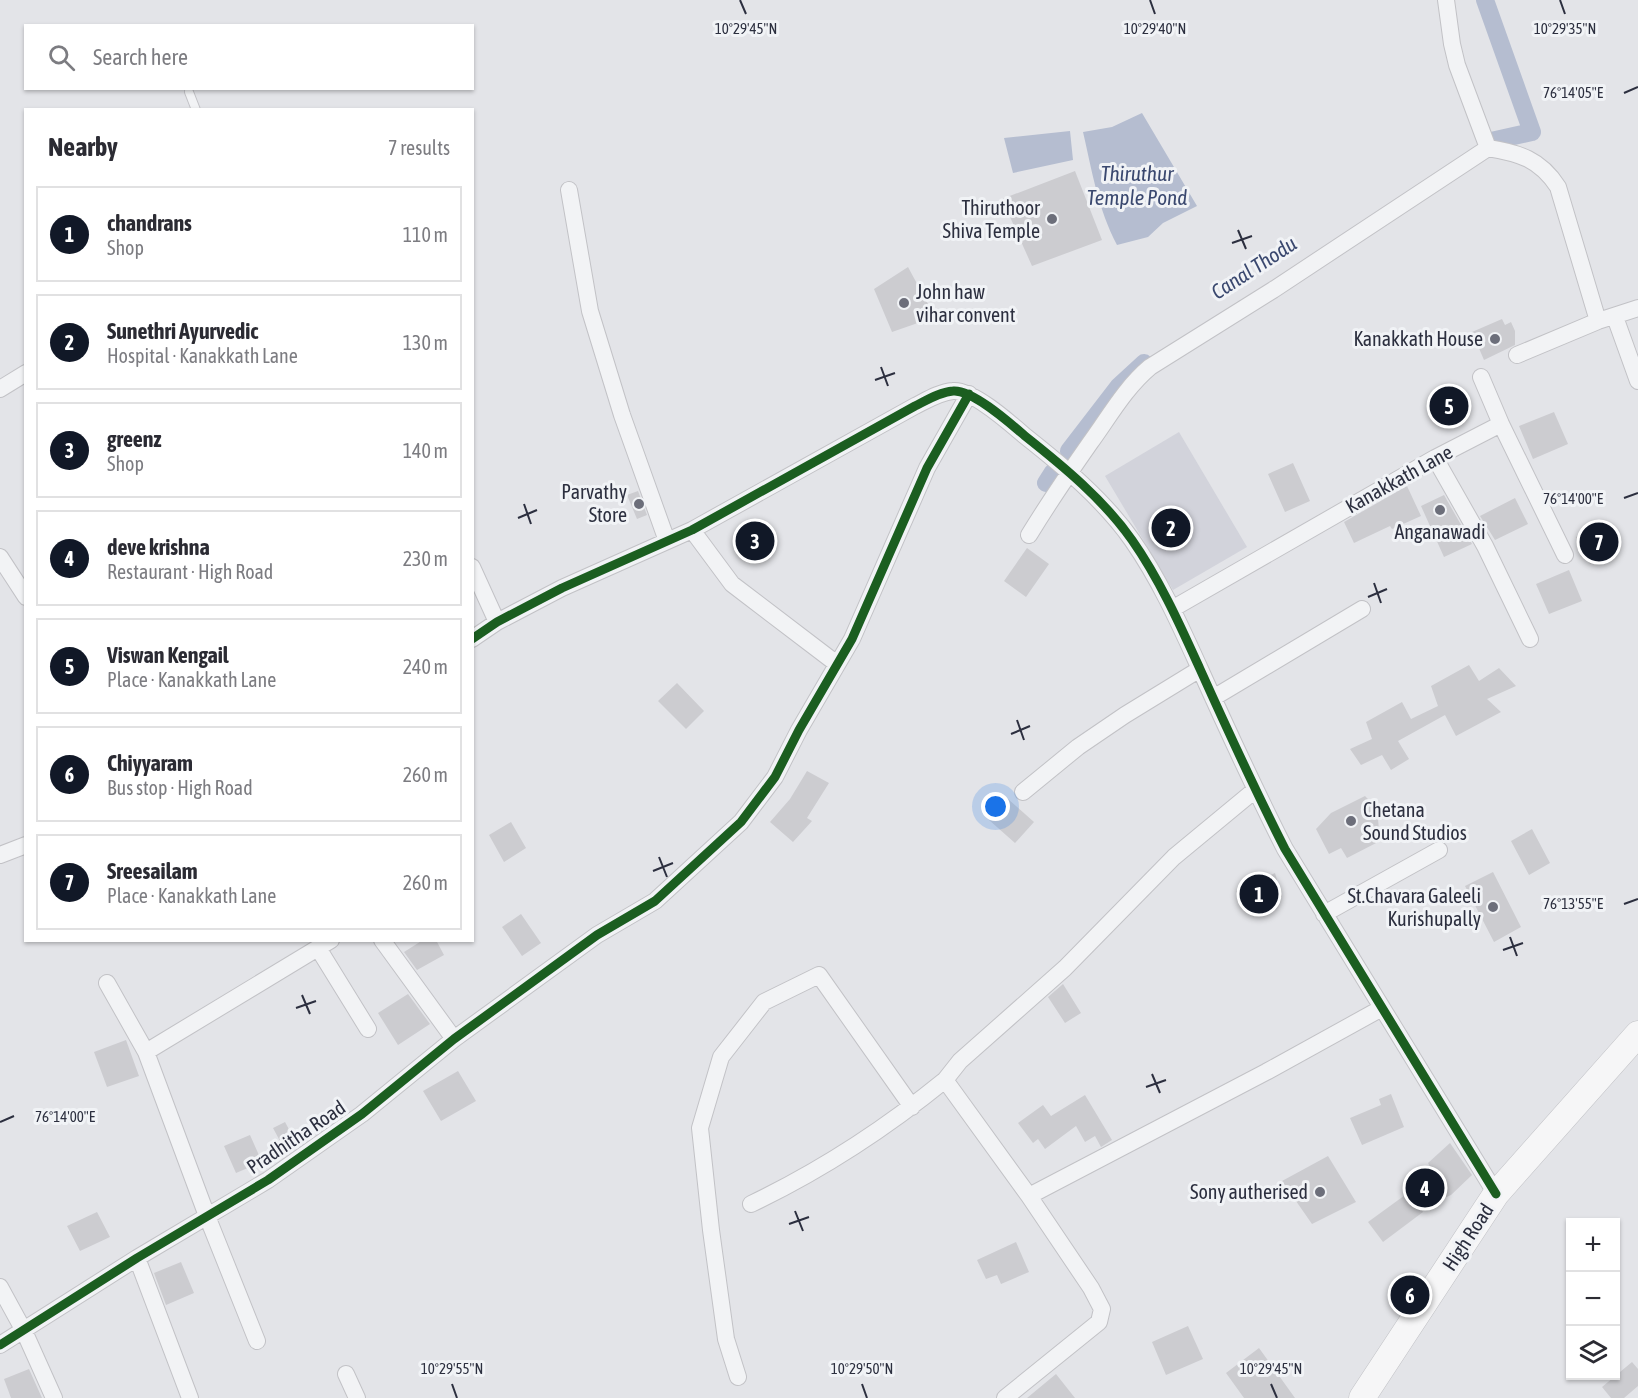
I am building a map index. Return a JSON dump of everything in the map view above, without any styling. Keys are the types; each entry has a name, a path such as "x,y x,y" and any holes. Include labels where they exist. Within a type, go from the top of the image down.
{"main road":[{"name":"High Road","path":"1362,1398 1496,1194 1638,1034"}],"street":[{"path":"1446,0 1457,65 1488,147"},
{"path":"1029,535 1068,472 1139,376 1488,147 1522,156 1540,165 1554,182 1563,203 1598,321"},
{"path":"569,190 590,311 622,415 667,541"},
{"path":"1517,355 1598,321 1638,308"},
{"path":"1615,317 1638,381"},
{"path":"0,389 24,374"},
{"path":"1481,377 1501,424 1565,555"},
{"path":"474,638 497,621 562,588 692,530 922,403 941,394 955,391 969,394 1021,432 1068,472 1107,511 1133,542 1172,609 1255,790 1285,849 1496,1194"},
{"name":"Pradhitha Road","path":"0,1345 137,1258 268,1180 362,1114 454,1039 597,935 656,901 741,822 775,777 798,730 852,639 927,468 969,394"},
{"name":"Kanakkath Lane","path":"1172,609 1435,458 1501,424"},
{"path":"1435,458 1485,546 1530,639"},
{"path":"692,530 732,584 837,664"},
{"path":"0,557 24,594"},
{"path":"474,571 497,621"},
{"path":"1214,698 1362,609"},
{"path":"1023,792 1125,715 1200,669"},
{"path":"751,1204 795,1183 912,1107 945,1080 960,1061 1065,968 1173,857 1255,790"},
{"path":"0,855 24,846"},
{"path":"1323,914 1439,850"},
{"path":"383,942 454,1039"},
{"path":"146,1052 325,944 368,1029"},
{"path":"738,1377 726,1339 700,1128 721,1057 764,1002 819,975 912,1107"},
{"path":"107,982 146,1052 207,1216 257,1341"},
{"path":"1029,1196 1266,1072 1382,1008"},
{"path":"945,1080 1029,1196 1091,1288 1101,1308 1099,1322 1005,1398"},
{"path":"137,1258 190,1398"},
{"path":"0,1287 24,1331 54,1398"},
{"path":"346,1374 357,1398"}],"lane":[{"path":"189,92 195,108"}],"shaded area":[{"path":"1179,432 1247,547 1173,590 1105,476"}],"water":[{"name":"Thiruthur Temple Pond","path":"1142,113 1197,206 1163,223 1148,237 1117,245 1100,204 1083,132 1112,127"},
{"path":"1070,131 1073,160 1013,173 1004,138"}],"building":[{"name":"Thiruthoor Shiva Temple","path":"1075,171 1102,240 1032,266 1002,199"},
{"name":"John haw vihar convent","path":"908,267 935,317 892,332 874,289"},
{"name":"Kanakkath House","path":"1502,319 1505,325 1511,322 1515,331 1515,345 1484,360 1472,332"},
{"path":"1452,387 1467,412 1446,426 1430,401"},
{"path":"1554,412 1568,444 1533,459 1519,426"},
{"path":"1293,463 1310,501 1285,512 1268,474"},
{"path":"1407,486 1421,516 1392,529 1390,526 1354,543 1344,522"},
{"name":"Parvathy Store","path":"638,491 647,515 637,519 627,495"},
{"path":"1444,495 1472,544 1444,557 1421,506"},
{"path":"1515,498 1528,524 1495,540 1480,516"},
{"path":"1175,509 1189,534 1167,547 1153,522"},
{"path":"754,520 776,549 754,560 735,533"},
{"path":"1607,521 1621,548 1590,564 1576,537"},
{"path":"1027,548 1049,564 1026,597 1004,581"},
{"path":"1569,570 1582,601 1549,614 1536,584"},
{"path":"1469,665 1479,681 1499,668 1516,686 1487,699 1501,712 1456,736 1445,715 1398,741 1409,759 1391,770 1382,755 1361,765 1350,749 1372,739 1366,722 1402,702 1411,719 1438,706 1431,686"},
{"path":"677,683 704,711 686,729 658,701"},
{"path":"807,771 829,783 807,818 812,821 793,842 770,822 790,799"},
{"name":"Chetana Sound Studios","path":"1365,796 1377,808 1380,841 1347,858 1341,848 1329,854 1316,829 1331,813"},
{"path":"1008,799 1034,822 1015,843 989,820"},
{"path":"511,822 526,848 504,862 489,835"},
{"path":"1532,829 1550,863 1529,875 1511,841"},
{"name":"St.Chavara Galeeli Kurishupally","path":"1493,872 1521,927 1494,942 1465,886"},
{"path":"1275,873 1282,897 1246,911 1236,891"},
{"path":"521,914 541,943 522,956 502,927"},
{"path":"420,942 437,942 444,955 417,970 404,952"},
{"path":"1063,984 1081,1013 1065,1023 1048,997"},
{"path":"408,994 430,1024 398,1045 378,1013"},
{"path":"126,1040 139,1076 107,1087 94,1052"},
{"path":"458,1071 476,1101 441,1121 423,1091"},
{"path":"1391,1094 1404,1127 1362,1145 1350,1118 1381,1105 1379,1099"},
{"path":"1085,1095 1112,1140 1101,1147 1095,1136 1085,1142 1076,1126 1045,1149 1038,1139 1033,1143 1018,1123 1043,1105 1051,1116"},
{"path":"285,1122 298,1146 287,1154 273,1128"},
{"path":"250,1135 262,1162 236,1173 224,1146"},
{"path":"1450,1143 1472,1175 1451,1195 1421,1209 1423,1212 1383,1242 1368,1222 1434,1174 1428,1163"},
{"name":"Sony autherised","path":"1328,1156 1356,1202 1312,1224 1282,1181"},
{"path":"97,1212 110,1237 80,1251 67,1226"},
{"path":"1016,1242 1029,1272 1001,1284 997,1275 986,1279 977,1260"},
{"path":"181,1262 194,1293 166,1305 154,1273"},
{"path":"1188,1326 1203,1359 1166,1375 1152,1342"},
{"path":"1259,1348 1295,1398 1244,1398 1226,1373"},
{"path":"1632,1362 1638,1369 1638,1386 1624,1398 1611,1398 1602,1387 1610,1380 1620,1380 1620,1372"},
{"path":"29,1369 42,1398 11,1398 4,1379"},
{"path":"1056,1374 1075,1398 1027,1398"}],"waterway":[{"name":"Canal Thodu","path":"1485,0 1532,132 1491,141"},
{"name":"Canal Thodu","path":"1069,451 1119,386 1144,363"},
{"name":"Canal Thodu","path":"1046,483 1053,472"}],"cycle path":[{"path":"474,638 497,622 562,588 692,530 929,399 953,391 970,395 1001,416 1082,484 1121,525 1142,555 1177,619 1285,849 1496,1194"},
{"path":"0,1345 137,1258 268,1180 362,1114 454,1039 597,935 655,901 741,822 775,777 799,730 852,639 927,468 969,394"}],"place":[{"name":"Thiruthoor Shiva Temple","path":"1052,219"},
{"name":"John haw vihar convent","path":"904,303"},
{"name":"Kanakkath House","path":"1495,339"},
{"name":"Viswan Kengail","path":"1449,406"},
{"name":"Parvathy Store","path":"639,504"},
{"name":"Anganawadi","path":"1440,510"},
{"name":"Sunethri Ayurvedic","path":"1171,528"},
{"name":"greenz","path":"755,541"},
{"name":"Sreesailam","path":"1599,542"},
{"name":"Chetana Sound Studios","path":"1351,821"},
{"name":"chandrans","path":"1259,894"},
{"name":"St.Chavara Galeeli Kurishupally","path":"1493,907"},
{"name":"deve krishna","path":"1425,1188"},
{"name":"Sony autherised","path":"1320,1192"},
{"name":"Chiyyaram","path":"1410,1295"}]}
